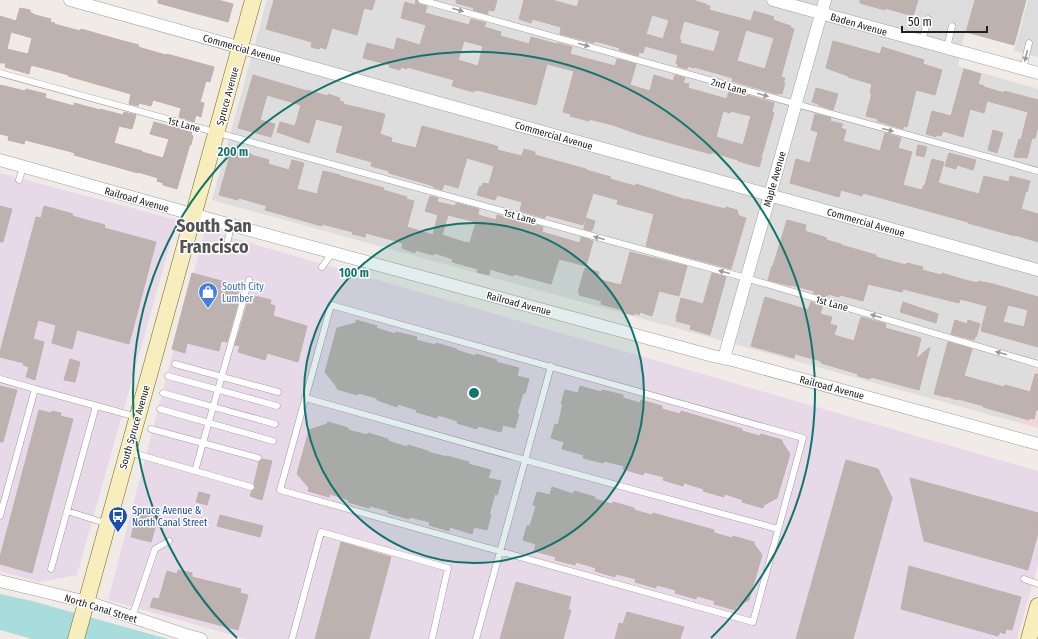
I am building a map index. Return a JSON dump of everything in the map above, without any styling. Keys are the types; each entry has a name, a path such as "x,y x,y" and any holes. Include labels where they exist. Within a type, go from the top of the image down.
{"main road":[{"name":"Spruce Avenue","path":"194,215 253,0"},
{"name":"South Spruce Avenue","path":"76,639 127,451 194,215"},
{"path":"1029,639 1037,615"}],"street":[{"name":"Commercial Avenue","path":"70,0 1038,270"},
{"name":"Baden Avenue","path":"773,0 1038,74"},
{"name":"Maple Avenue","path":"724,358 825,0"},
{"name":"Railroad Avenue","path":"0,160 332,253 736,361 1038,444"},
{"name":"North Canal Street","path":"0,581 85,608 132,617 201,639"}],"lane":[{"name":"2nd Lane","path":"421,0 1038,171"},
{"path":"922,41 928,18"},
{"path":"947,48 952,26"},
{"path":"1023,69 1029,43"},
{"name":"1st Lane","path":"0,73 746,278 1038,364"},
{"path":"19,180 23,167"},
{"path":"228,240 231,225"},
{"path":"322,267 332,253"},
{"path":"195,471 249,280"},
{"path":"331,305 551,366 803,438 753,622 280,490 331,305"},
{"path":"175,364 278,392"},
{"path":"476,639 551,366"},
{"path":"168,376 277,406"},
{"path":"0,379 137,417"},
{"path":"0,516 35,389"},
{"path":"163,392 275,424"},
{"path":"306,398 778,529"},
{"path":"51,569 96,406"},
{"path":"160,409 273,441"},
{"path":"151,429 258,458"},
{"path":"127,451 251,487"},
{"path":"67,511 108,524"},
{"path":"292,639 321,532 448,568 432,639"},
{"path":"132,617 155,549 170,541"},
{"path":"1024,579 1038,584"}],"shaded area":[{"path":"267,0 974,0 964,36 958,66 1038,89 1038,356 1020,423 212,200"},
{"path":"921,0 974,0 964,36 914,24"},
{"path":"1028,0 1038,0 1038,57 1014,51"},
{"path":"0,173 177,220 77,575 39,582 0,571"},
{"path":"205,230 1038,471 1038,564 1017,639 246,639 108,600"},
{"path":"1038,356 1038,428 1020,423"}],"water":[{"path":"0,594 32,601 168,639 32,639 0,630"}],"building":[{"path":"158,0 218,0 233,4 228,22 158,3"},
{"path":"274,0 375,0 372,10 364,8 357,35 332,28 326,49 320,47 319,49 311,47 312,42 266,29"},
{"path":"416,0 419,4 427,6 425,13 469,25 471,19 486,23 484,27 501,32 500,36 529,44 531,37 572,47 570,54 615,66 617,59 636,64 630,85 650,91 654,75 673,81 675,75 685,78 683,83 689,84 688,88 727,99 729,90 774,103 772,112 774,113 759,167 711,152 711,154 638,134 613,125 570,116 571,114 563,112 574,71 547,64 536,105 481,91 475,90 474,92 452,86 454,80 407,67 407,69 401,67 400,70 389,67 390,65 363,58 367,43 394,50 397,38 420,45 426,25 401,18 405,2 415,5","holes":["464,41 483,46 478,66 458,60","723,111 730,113 731,111 751,116 743,145 716,137"]},
{"path":"456,0 497,0 494,11 488,10 488,14 456,3"},
{"path":"524,0 552,0 577,7 579,0 692,0 710,6 709,10 751,21 754,11 774,17 773,20 791,26 790,28 794,29 781,77 785,78 783,83 785,83 782,94 777,94 732,81 733,78 694,67 688,66 687,69 677,66 678,64 676,63 678,55 645,46 643,53 639,52 638,56 619,50 620,48 560,34 561,27 532,19 531,23 519,19","holes":["652,15 669,20 663,39 646,34","684,21 720,31 714,52 680,43 681,40 679,39","746,30 774,38 765,69 737,61"]},
{"path":"860,0 918,0 913,16 860,3"},
{"path":"975,0 1026,0 1014,45 966,32"},
{"path":"20,8 30,10 30,12 35,15 51,19 50,22 55,23 54,24 80,31 81,29 139,45 138,47 166,55 167,54 214,67 210,82 206,81 200,102 204,103 201,117 196,115 194,122 179,117 181,108 153,100 151,106 139,103 138,106 129,104 131,94 31,65 29,74 5,67 6,63 0,63 0,16 16,21","holes":["11,32 32,38 28,54 7,49"]},
{"path":"833,41 880,54 882,47 924,60 923,64 942,70 935,95 916,90 907,127 904,126 903,129 866,116 872,93 870,93 872,84 848,77 826,68"},
{"path":"964,69 981,74 978,84 984,87 1038,100 1038,127 1035,138 1032,138 1027,158 1014,157 1019,139 1021,140 1028,112 987,101 984,113 970,109 963,137 943,131 941,136 936,135 936,137 926,134 932,111 951,116"},
{"path":"253,75 307,91 328,96 328,94 340,98 339,101 344,102 343,104 385,114 380,134 392,138 391,142 416,148 422,126 493,145 498,147 497,150 522,156 524,149 535,152 535,155 611,177 610,179 635,186 636,184 686,200 725,209 726,207 737,210 739,216 746,218 731,269 646,246 654,214 617,204 618,200 593,193 583,225 546,215 545,218 520,211 522,202 497,195 495,200 477,195 480,186 482,187 483,183 489,184 494,166 467,158 458,188 444,184 442,190 433,187 434,186 389,173 389,171 371,166 372,162 336,152 343,126 316,119 309,143 277,132 280,122 295,126 301,105 267,95 260,120 275,124 271,137 238,128"},
{"path":"0,85 46,94 45,98 74,106 74,103 123,115 124,112 136,115 132,129 119,126 114,143 163,158 169,139 150,134 154,122 176,128 176,126 192,130 191,135 193,136 191,145 190,144 177,189 163,185 163,183 157,181 158,178 74,155 75,153 25,140 24,144 8,140 9,136 0,134"},
{"path":"816,88 838,94 833,110 812,102"},
{"path":"815,114 831,118 830,121 843,124 841,128 846,130 843,141 880,151 885,133 901,138 898,148 912,152 903,185 922,190 925,185 932,159 944,162 938,183 979,194 984,176 1009,182 1010,176 1030,181 1021,209 1038,214 1038,242 863,193 862,196 841,190 839,197 790,183 796,159 810,163 818,132 811,130"},
{"path":"993,130 1003,133 997,153 988,150"},
{"path":"918,145 927,147 924,157 916,155"},
{"path":"232,148 269,160 268,164 289,170 292,160 304,163 297,189 317,194 323,171 384,188 383,190 407,197 406,199 414,201 407,227 433,235 438,215 425,211 430,196 438,198 437,202 455,206 456,203 479,209 476,222 478,215 496,220 497,215 543,227 542,232 580,243 581,237 593,241 586,266 559,259 551,284 514,274 513,276 490,269 489,275 477,272 478,269 452,262 453,259 434,253 433,255 415,250 415,253 402,248 403,243 366,233 365,237 352,234 353,232 322,224 322,226 265,210 267,206 239,198 238,200 219,195","holes":["448,215 476,222 470,243 442,235"]},
{"path":"949,153 976,160 973,170 957,165 956,169 945,166"},
{"path":"0,206 12,209 3,242 0,242"},
{"path":"44,206 73,214 72,216 105,225 104,228 156,242 129,344 77,330 72,349 52,343 56,325 38,320 33,339 44,342 35,380 26,377 29,367 23,365 24,363 0,357 0,352 36,217 41,218"},
{"path":"586,218 595,221 592,231 584,229"},
{"path":"787,220 806,225 805,231 827,238 826,240 876,255 876,257 906,265 907,263 923,267 922,270 941,275 942,273 978,283 978,281 993,284 1038,297 1038,347 981,331 987,306 960,299 959,303 903,289 902,292 868,284 863,301 840,295 839,297 828,294 828,296 826,295 825,297 813,293 814,291 768,280","holes":["1008,305 1028,310 1024,327 1003,322"]},
{"path":"630,252 687,266 679,296 659,291 652,316 640,312 639,315 635,313 634,315 625,313 626,311 601,304 602,301 579,295 580,293 578,292 585,268 599,272 597,279 621,285"},
{"name":"South City Lumber","path":"192,273 240,286 238,292 241,292 227,342 221,341 219,351 187,343 185,353 172,349"},
{"path":"712,273 726,277 710,335 690,329 691,325 676,321 676,318 681,298 703,304"},
{"path":"250,295 271,300 270,304 275,306 273,316 307,326 298,362 267,353 265,360 238,352 240,346 235,345"},
{"path":"765,297 808,310 811,302 823,305 820,314 832,317 830,324 837,326 834,335 854,341 861,317 886,324 885,328 921,338 916,359 930,347 919,390 871,377 870,379 858,376 858,374 821,363 821,361 795,354 794,358 751,346"},
{"path":"903,302 938,314 936,323 900,312"},
{"path":"356,320 377,326 376,328 395,334 396,332 417,337 416,340 435,345 436,343 475,356 476,354 497,360 496,362 519,368 517,376 529,379 517,413 519,414 515,428 503,425 501,432 478,426 477,429 438,415 437,418 416,412 417,410 398,404 397,407 377,400 377,398 358,393 357,395 337,389 325,372 337,328 356,323"},
{"path":"955,320 967,324 968,320 980,324 974,340 951,334"},
{"path":"948,342 972,349 964,376 1004,387 1005,385 1030,392 1035,374 1038,374 1038,410 1036,410 1034,419 1029,418 1029,420 983,407 984,406 934,394"},
{"path":"70,359 80,362 75,382 64,380"},
{"path":"0,386 17,390 3,442 0,442"},
{"path":"580,386 601,392 602,390 623,395 623,398 640,403 641,400 662,406 662,409 680,414 681,411 742,429 742,431 760,436 761,434 782,440 790,454 777,498 764,505 763,508 742,502 743,500 725,494 724,497 703,491 704,489 684,483 683,486 663,480 664,477 644,472 643,475 623,469 624,466 583,458 584,455 562,449 564,442 551,438 555,424 558,425 565,390 578,393"},
{"path":"39,410 51,413 52,411 61,413 60,416 73,419 32,573 0,564 0,557"},
{"path":"328,422 348,428 348,430 367,435 368,433 407,447 408,445 428,452 469,462 468,464 491,470 488,478 501,481 497,495 495,494 489,515 491,515 487,530 474,527 472,534 450,527 449,531 429,525 430,522 410,517 409,519 388,513 389,511 370,506 369,508 348,502 349,500 330,494 329,497 308,491 309,488 297,474 309,430 327,424"},
{"path":"262,459 272,461 262,500 250,496 252,491 255,489 254,483 259,462"},
{"path":"846,460 878,469 892,498 853,639 796,639"},
{"path":"910,478 1038,513 1038,533 1028,570 924,541"},
{"path":"552,487 573,494 574,491 612,504 613,502 652,515 653,513 714,530 714,533 732,538 733,536 754,542 762,555 749,600 736,607 735,610 714,604 715,601 697,596 696,599 675,593 676,590 656,585 656,588 635,582 636,579 616,574 615,577 595,571 596,568 576,562 575,565 555,560 556,557 534,551 536,544 523,540 527,526 530,526 536,506 533,505 537,492 550,495"},
{"path":"199,492 210,495 207,505 196,502"},
{"path":"138,508 159,514 151,542 131,537"},
{"path":"220,515 263,526 260,537 217,526"},
{"path":"341,542 391,557 369,639 315,639"},
{"path":"909,566 1021,597 1012,630 1006,629 1005,634 1000,632 998,636 901,609"},
{"path":"178,570 192,573 192,577 241,589 240,593 248,595 238,630 150,607 153,598 159,599 167,571 177,574"},
{"path":"516,582 571,597 568,610 571,610 563,639 500,639"},
{"path":"627,612 684,627 680,639 615,639 619,623 623,624"}],"place":[{"name":"South City Lumber","path":"208,309"},
{"name":"Spruce Avenue & North Canal Street","path":"118,533"}],"district":[{"name":"South San Francisco","path":"214,236"}]}
